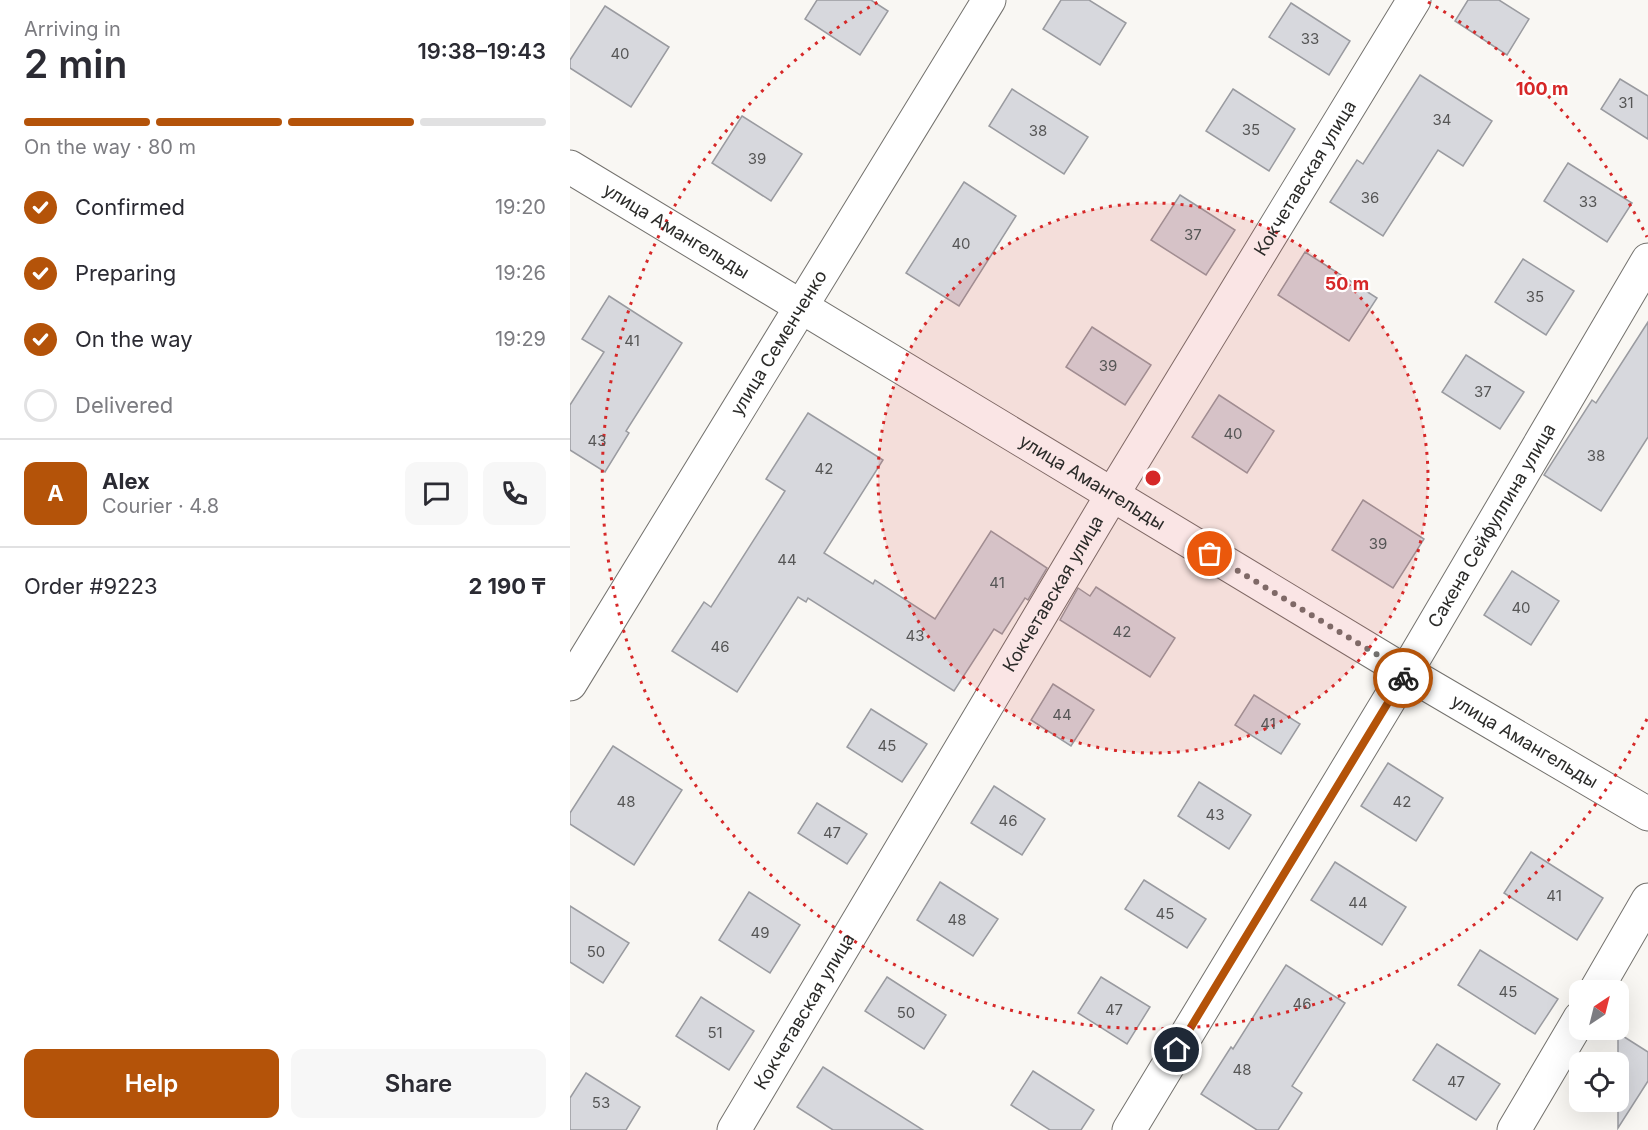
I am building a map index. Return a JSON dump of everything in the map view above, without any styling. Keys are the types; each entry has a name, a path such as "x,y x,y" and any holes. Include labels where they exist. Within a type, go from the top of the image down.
{"street":[{"name":"улица Семенченко","path":"570,684 989,0"},
{"name":"Кокчетавская улица","path":"734,1130 1112,495 1414,0"},
{"name":"улица Амангельды","path":"570,167 1406,672 1648,814"},
{"name":"Сакена Сейфуллина улица","path":"1129,1130 1406,672 1648,260"},
{"path":"1602,980 1648,900"},
{"path":"1514,1130 1569,1037"}],"building":[{"path":"817,0 871,0 888,11 860,55 805,19"},
{"path":"1061,0 1089,0 1126,23 1100,65 1043,29"},
{"path":"1468,0 1499,0 1529,19 1507,55 1455,21"},
{"path":"1291,3 1350,41 1329,75 1269,37"},
{"path":"605,6 669,47 631,107 570,68 570,60"},
{"path":"1420,75 1492,121 1463,166 1438,150 1383,236 1330,202 1357,160 1363,164"},
{"path":"1620,79 1648,96 1648,139 1601,109"},
{"path":"1012,89 1088,137 1064,174 989,126"},
{"path":"1233,89 1295,129 1269,171 1206,131"},
{"path":"742,116 802,154 771,201 712,163"},
{"path":"1568,163 1632,203 1607,242 1544,201"},
{"path":"964,182 1016,216 959,306 906,273"},
{"path":"1180,195 1235,230 1206,275 1151,240"},
{"path":"1305,252 1377,298 1349,341 1278,295"},
{"path":"1523,259 1574,291 1546,335 1495,302"},
{"path":"609,296 682,343 626,431 629,433 605,472 570,450 570,405 604,352 582,339"},
{"path":"1648,322 1648,437 1601,511 1544,475 1592,400 1596,403"},
{"path":"1092,327 1151,365 1125,405 1066,367"},
{"path":"1466,355 1524,392 1500,429 1442,392"},
{"path":"1219,395 1274,431 1247,473 1192,437"},
{"path":"808,413 883,460 824,553 873,584 875,580 935,619 991,531 1047,568 1028,600 1025,598 1002,634 994,629 954,691 808,598 806,602 798,597 737,692 672,651 704,602 711,607 785,491 766,479"},
{"path":"1363,500 1424,539 1393,588 1332,550"},
{"path":"1512,571 1559,601 1531,645 1484,615"},
{"path":"1096,587 1175,638 1150,677 1060,620 1078,588 1090,596"},
{"path":"1053,684 1094,710 1071,746 1031,720"},
{"path":"1254,695 1300,724 1281,754 1235,725"},
{"path":"871,709 927,744 902,782 847,747"},
{"path":"613,746 682,790 634,865 570,824 570,813"},
{"path":"1388,763 1443,798 1416,841 1361,806"},
{"path":"1199,782 1251,815 1229,849 1178,816"},
{"path":"994,786 1045,819 1022,855 971,823"},
{"path":"817,803 867,834 847,864 798,833"},
{"path":"1531,852 1603,898 1577,940 1504,893"},
{"path":"1335,862 1406,907 1382,945 1311,900"},
{"path":"1144,880 1206,919 1187,948 1125,909"},
{"path":"940,882 998,919 973,956 917,920"},
{"path":"749,892 800,925 770,973 719,940"},
{"path":"570,906 629,943 603,983 570,962"},
{"path":"1480,950 1558,999 1535,1034 1458,985"},
{"path":"1286,965 1345,1003 1292,1086 1302,1093 1278,1130 1257,1130 1201,1094 1231,1047 1233,1049"},
{"path":"887,977 946,1015 924,1049 865,1011"},
{"path":"1101,977 1150,1007 1127,1044 1078,1013"},
{"path":"701,997 754,1031 729,1070 676,1036"},
{"path":"1618,1040 1629,1040 1648,1052 1648,1081 1629,1111 1629,1052 1618,1052"},
{"path":"1437,1044 1500,1084 1476,1120 1413,1080"},
{"path":"823,1067 923,1130 833,1130 797,1107"},
{"path":"1033,1071 1094,1110 1081,1130 1050,1130 1011,1105"},
{"path":"586,1073 640,1107 626,1130 570,1130 570,1098"},
{"path":"1618,1112 1628,1112 1618,1128"}],"way so far":[{"path":"1210,554 1406,672 1403,678"}],"route":[{"path":"1177,1050 1403,678"}]}
